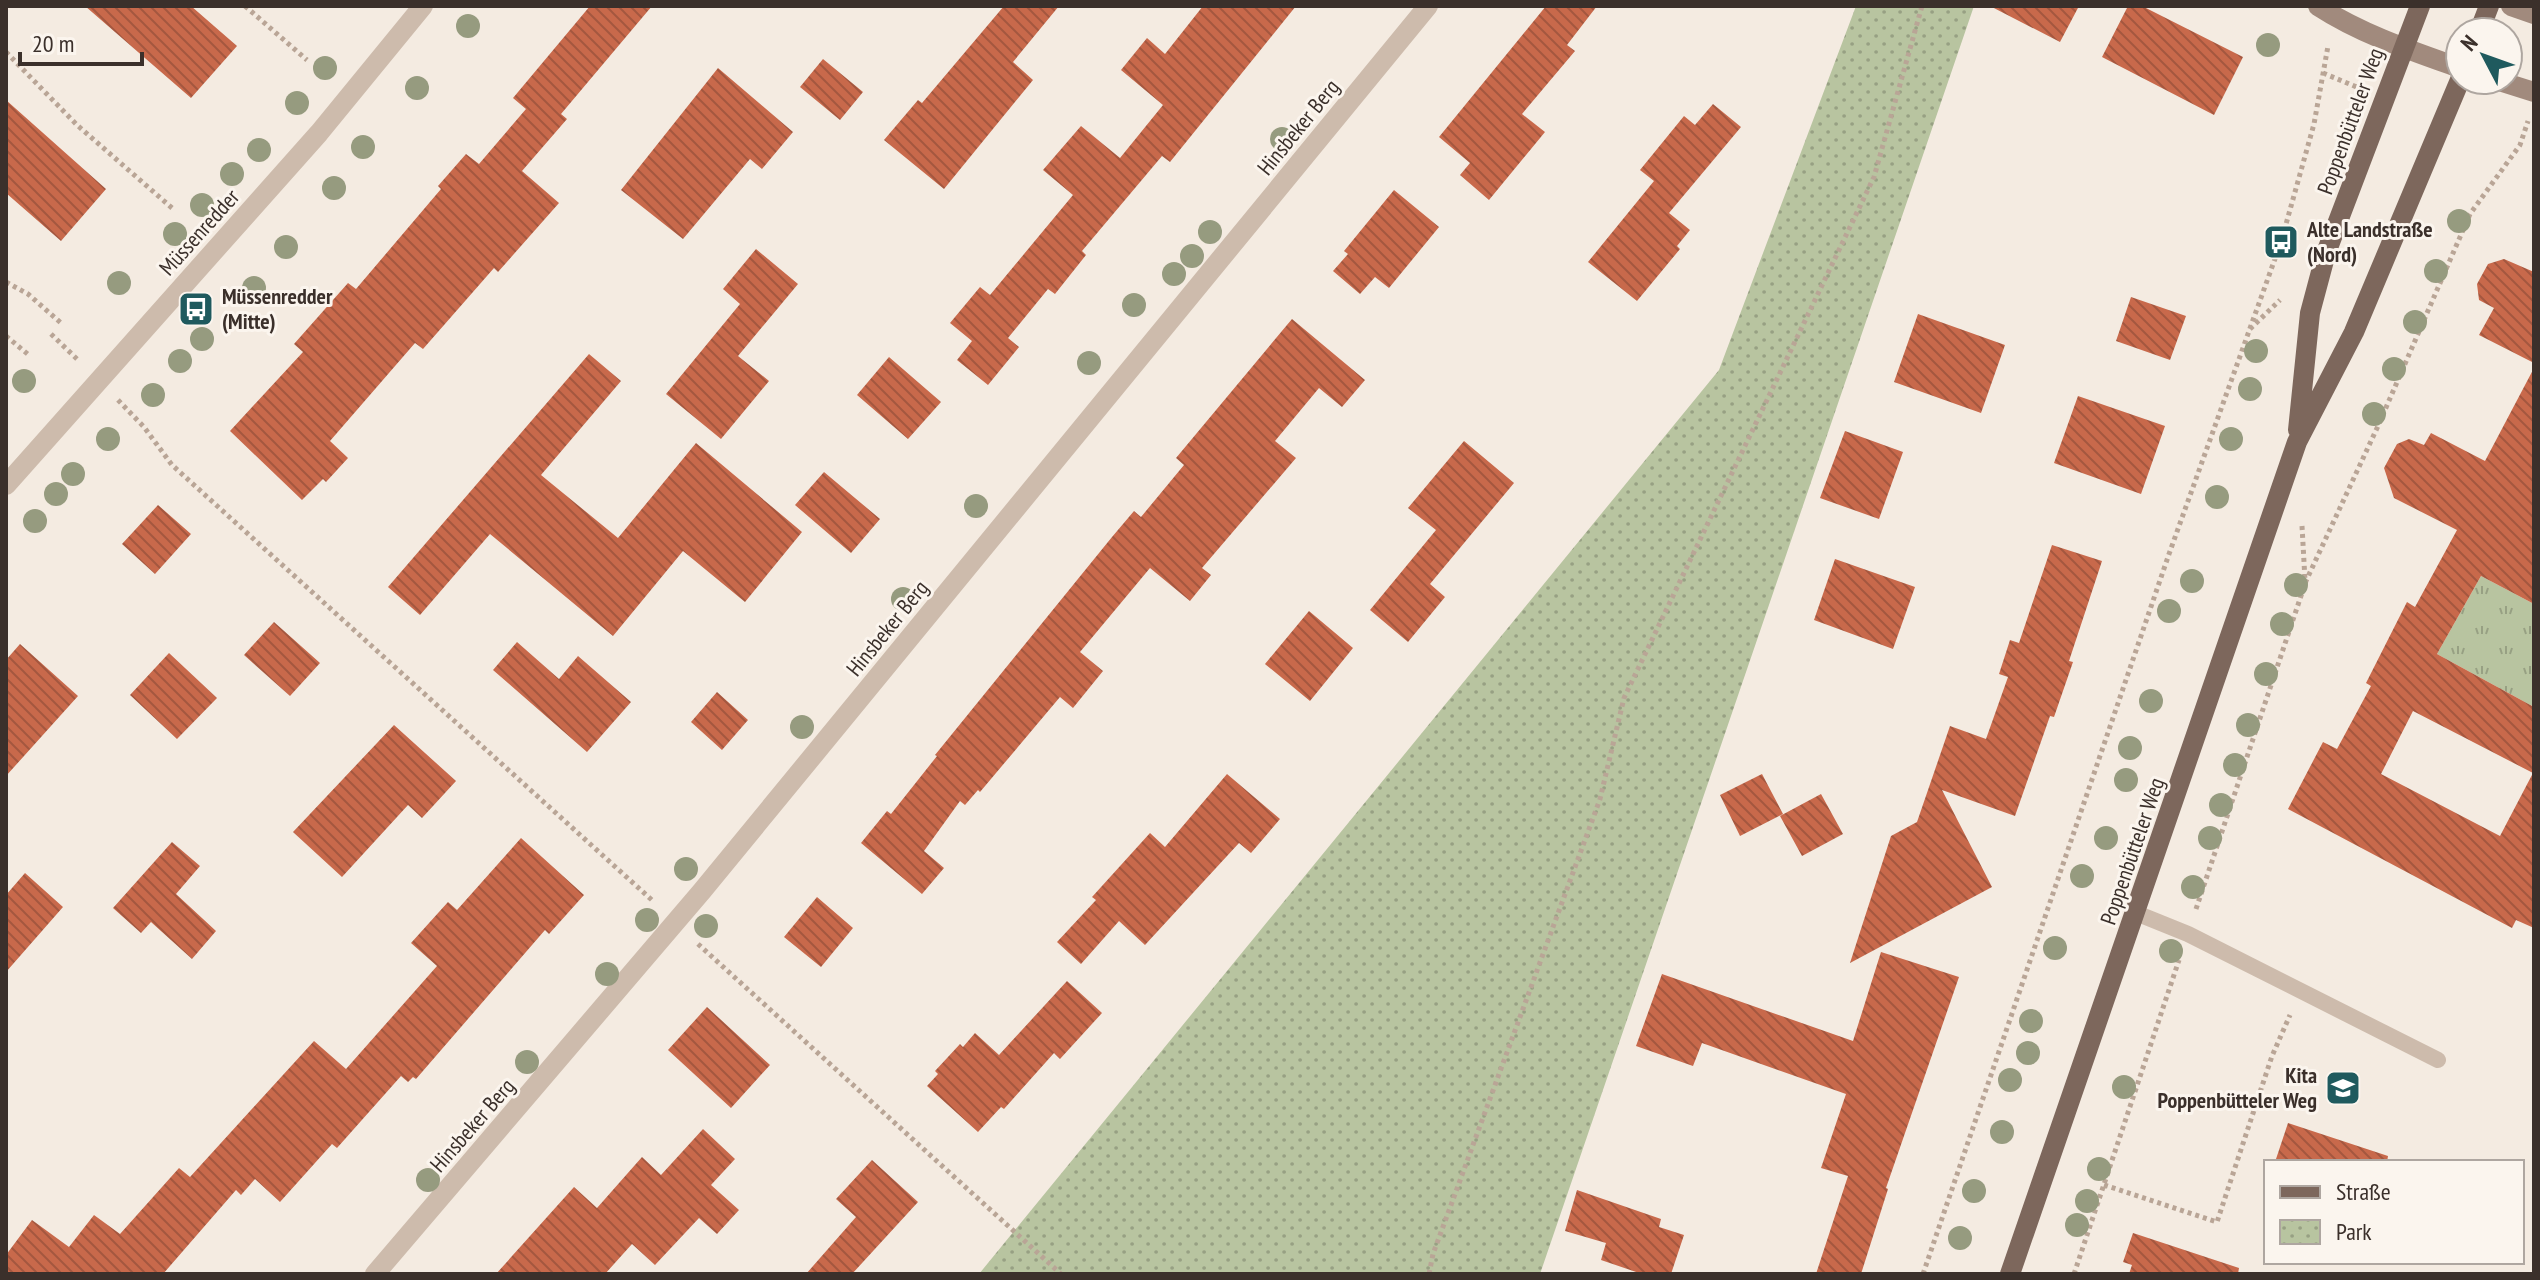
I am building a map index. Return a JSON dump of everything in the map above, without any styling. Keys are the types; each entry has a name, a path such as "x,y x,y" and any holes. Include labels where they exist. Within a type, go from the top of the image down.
{"main road":[{"name":"Poppenbütteler Weg","path":"2297,442 2310,313 2326,253 2420,6"},
{"path":"2511,6 2534,14"},
{"path":"2326,11 2403,47 2444,62"},
{"name":"Poppenbütteler Weg","path":"2010,1274 2297,442 2354,332 2453,96"}],"street":[{"name":"Müssenredder","path":"6,485 319,133 423,6"},
{"name":"Hinsbeker Berg","path":"375,1274 676,922 1428,6"}],"lane":[{"path":"2136,913 2188,934 2438,1060"}],"path":[{"path":"245,6 307,60"},
{"path":"1429,1274 1439,1239 1600,799 1624,698 1874,177 1922,6"},
{"path":"1923,1274 2169,554 2281,242 2314,124 2326,11"},
{"path":"6,52 77,125 172,208"},
{"path":"2306,581 2378,426 2470,214 2520,145"},
{"path":"6,282 28,294 61,323"},
{"path":"51,334 144,427 172,465 1061,1274"},
{"path":"6,336 30,356"},
{"path":"2104,1185 2217,1222 2272,1056 2301,991"}],"green space":[{"path":"1856,6 1974,6 1540,1274 979,1274 1719,370"},
{"path":"2481,576 2534,604 2534,707 2437,654"}],"building":[{"path":"85,6 191,6 237,46 191,98"},
{"path":"590,6 652,6 561,114 567,119 522,171 559,203 498,272 494,268 423,349 415,343 330,441 348,458 326,482 323,479 302,500 230,431 303,352 294,344 348,283 356,289 441,189 438,186 466,154 479,164 526,109 513,98"},
{"path":"1004,6 1059,6 1013,62 1033,80 944,189 884,140 918,100 922,103"},
{"path":"1203,6 1296,6 1170,162 1162,156 1082,251 1086,255 1055,294 1048,289 1008,338 1019,347 988,385 957,360 972,341 950,323 980,287 990,295 1073,195 1043,170 1081,126 1120,158 1163,105 1121,70 1147,38 1165,54"},
{"path":"1546,6 1597,6 1567,45 1575,51 1522,114 1545,132 1489,200 1460,175 1470,163 1439,137"},
{"path":"1990,6 2079,6 2060,42"},
{"path":"2128,6 2142,6 2243,57 2214,115 2102,57"},
{"path":"823,59 863,92 840,120 800,87"},
{"path":"718,68 793,132 762,169 750,159 683,239 621,190"},
{"path":"6,100 106,189 61,241 6,193"},
{"path":"1713,104 1741,127 1669,213 1690,230 1677,246 1680,249 1637,301 1588,262 1654,181 1640,170 1684,116 1695,125"},
{"path":"1394,190 1439,227 1389,288 1375,277 1360,294 1333,271 1348,254 1344,251"},
{"path":"756,249 798,284 738,356 769,381 721,439 666,394 740,304 723,289"},
{"path":"2504,259 2534,272 2534,363 2479,335 2494,308 2479,300 2477,284 2488,264"},
{"path":"2131,297 2186,316 2170,360 2116,341"},
{"path":"1918,314 2005,345 1981,413 1894,382"},
{"path":"1292,319 1365,380 1342,407 1319,388 1275,441 1296,458 1202,568 1211,575 1190,601 1150,568 1080,652 1103,671 1073,708 1060,697 980,792 978,790 965,805 960,801 924,851 944,868 922,894 861,843 887,811 891,814 935,755 1134,511 1141,517 1184,465 1176,458"},
{"path":"589,354 621,381 541,475 618,538 696,443 802,532 745,602 683,551 613,636 490,534 420,615 388,587"},
{"path":"889,357 941,402 908,439 857,395"},
{"path":"2534,368 2534,604 2481,576 2437,654 2534,707 2534,928 2516,920 2512,928 2288,809 2323,742 2337,749 2371,686 2366,683 2407,602 2415,607 2457,530 2394,498 2384,468 2397,444 2409,439 2424,445 2431,433 2485,461","holes":["2413,711 2533,773 2500,836 2381,774"]},
{"path":"2078,396 2165,426 2141,494 2054,463"},
{"path":"1845,431 1903,452 1879,519 1820,498"},
{"path":"1464,441 1514,483 1430,584 1445,597 1408,642 1370,610 1436,530 1408,508"},
{"path":"824,472 880,519 851,553 795,505"},
{"path":"158,505 191,534 155,574 122,544"},
{"path":"2052,545 2102,561 2069,661 2073,662 2054,717 2050,716 2015,816 1942,790 1992,887 1850,963 1891,836 1917,822 1950,726 1986,739 2008,677 1999,674 2010,640 2019,643"},
{"path":"1835,559 1915,587 1893,649 1814,620"},
{"path":"1309,611 1353,648 1310,701 1265,664"},
{"path":"274,622 320,663 290,696 244,655"},
{"path":"517,642 559,679 578,656 631,702 587,752 493,670"},
{"path":"20,644 78,696 6,776 6,660"},
{"path":"169,653 217,698 177,739 130,695"},
{"path":"717,692 748,720 722,750 691,722"},
{"path":"394,725 456,781 422,818 408,805 342,877 293,832"},
{"path":"1227,774 1280,819 1251,853 1239,843 1145,945 1119,921 1081,964 1057,942 1096,900 1092,897 1150,833 1165,847"},
{"path":"1762,774 1783,814 1740,836 1720,795"},
{"path":"1821,794 1843,834 1802,856 1780,816"},
{"path":"521,838 584,895 549,934 545,930 416,1079 413,1077 408,1082 401,1076 337,1148 332,1144 280,1202 255,1179 241,1195 236,1190 163,1274 6,1274 6,1255 32,1220 69,1247 94,1215 120,1234 179,1168 190,1177 314,1041 346,1069 437,966 411,943 448,902 457,910"},
{"path":"172,842 200,866 176,894 216,931 192,959 151,922 141,933 113,908"},
{"path":"25,873 63,907 6,972 6,895"},
{"path":"817,897 853,928 821,967 784,937"},
{"path":"1881,952 1959,977 1886,1188 1861,1274 1816,1274 1848,1176 1821,1168 1846,1094 1702,1043 1693,1066 1636,1046 1662,974 1853,1041"},
{"path":"1067,981 1102,1013 1060,1059 1054,1053 1004,1109 1001,1107 978,1132 927,1086 938,1074 935,1071 975,1033 999,1055"},
{"path":"707,1007 770,1065 731,1108 668,1050"},
{"path":"2288,1123 2388,1156 2387,1160 2276,1160"},
{"path":"703,1129 735,1159 711,1185 739,1210 717,1234 699,1218 655,1265 632,1244 605,1274 496,1274 574,1187 597,1208 642,1157 661,1175"},
{"path":"872,1160 918,1202 852,1274 806,1274 856,1217 836,1199"},
{"path":"1577,1190 1661,1219 1659,1227 1684,1235 1671,1274 1642,1274 1601,1260 1606,1243 1565,1231"},
{"path":"2133,1233 2239,1268 2238,1274 2129,1274 2132,1265 2123,1262"}],"place":[{"name":"Alte Landstraße (Nord)","path":"2281,242"},
{"name":"Müssenredder (Mitte)","path":"196,309"},
{"name":"Kita Poppenbütteler Weg","path":"2343,1088"}]}
